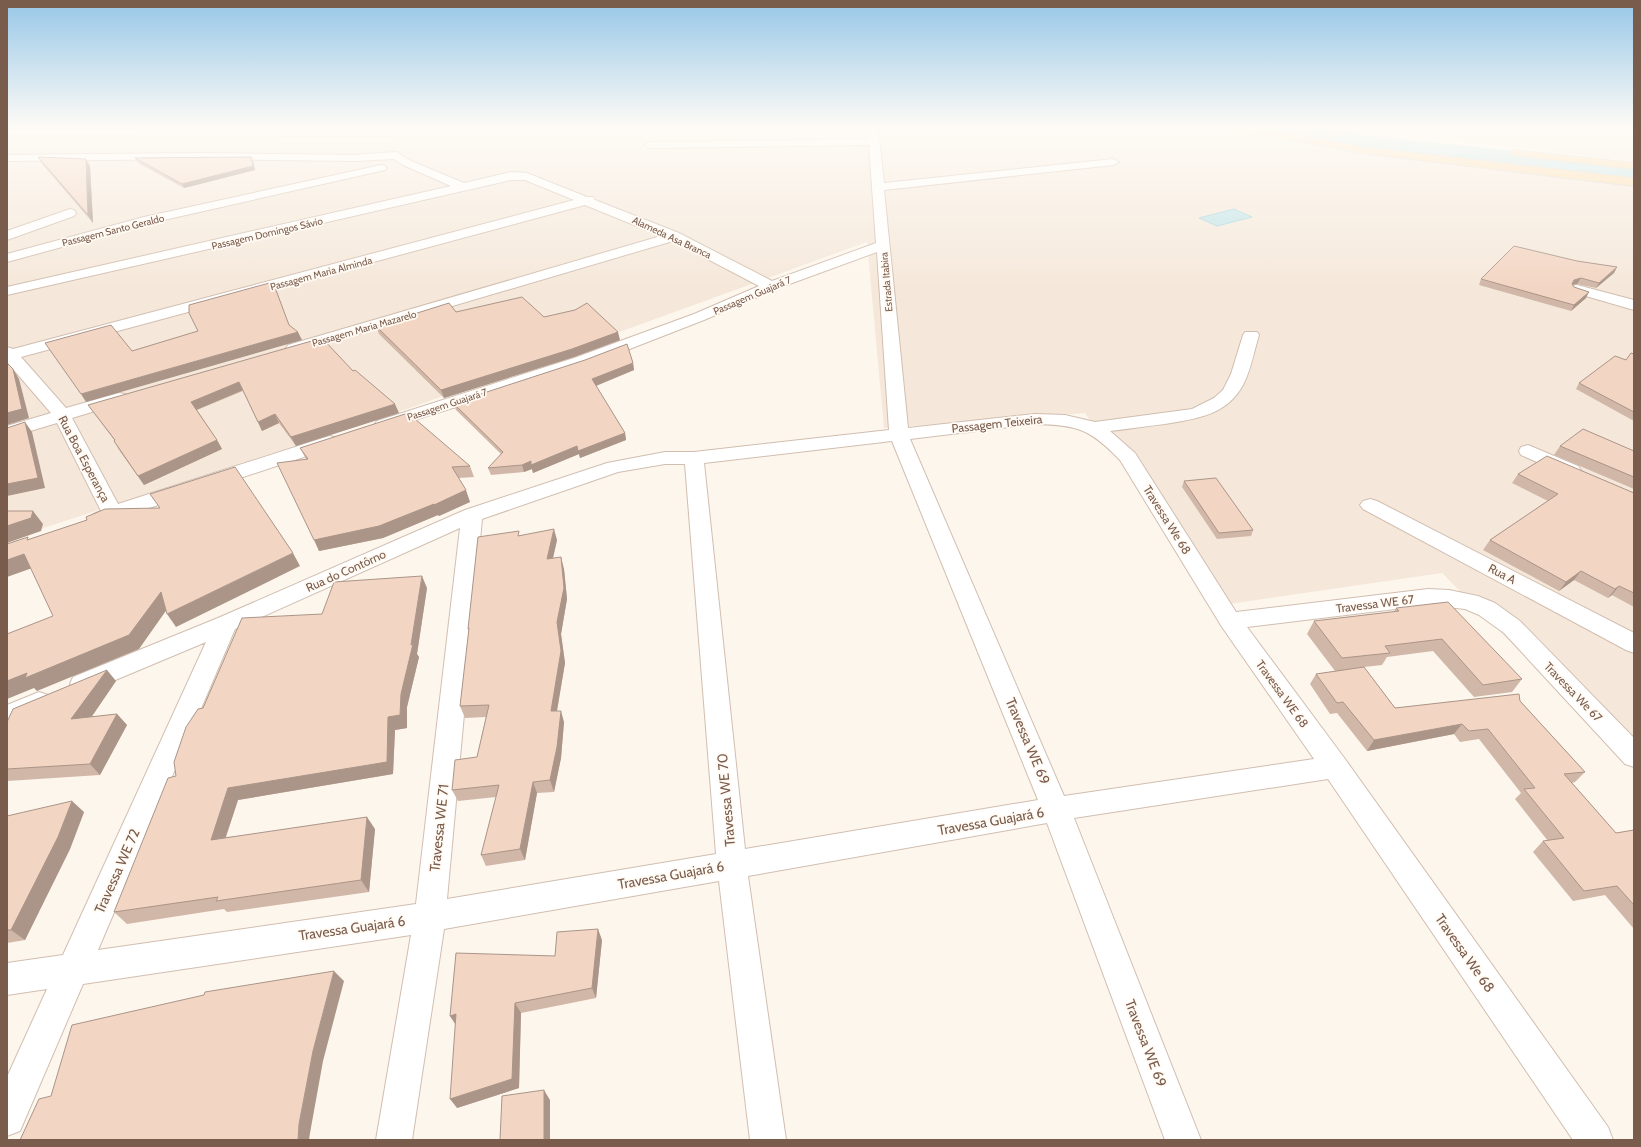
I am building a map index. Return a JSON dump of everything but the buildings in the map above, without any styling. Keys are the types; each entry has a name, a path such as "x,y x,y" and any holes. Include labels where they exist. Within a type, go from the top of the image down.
{"street":[{"name":"Passagem Santo Geraldo","path":"7,258 167,216 323,182"},
{"path":"450,182 463,187"},
{"name":"Passagem Domingos Sávio","path":"7,291 488,182"},
{"name":"Alameda Asa Branca","path":"539,182 589,200 674,236 771,286"},
{"name":"Estrada Itabira","path":"878,182 899,435"},
{"path":"878,187 929,182"},
{"name":"Passagem Maria Alminda","path":"8,354 589,200"},
{"path":"7,236 70,213"},
{"name":"Passagem Maria Mazarelo","path":"283,351 674,236"},
{"name":"Passagem Guajará 7","path":"368,430 580,362 699,317 771,286 883,245"},
{"path":"1577,289 1634,305"},
{"name":"Passagem Teixeira","path":"694,458 1035,420 1064,419 1094,428 1195,414 1216,407 1226,398 1236,385 1251,335"},
{"name":"Rua Boa Esperança","path":"8,354 62,415 112,513"},
{"path":"7,432 130,395"},
{"name":"Travessa We 68","path":"1094,428 1113,442 1128,457 1230,621"},
{"name":"Travessa WE 69","path":"899,435 1056,809 1183,1140"},
{"path":"86,525 112,513 346,437"},
{"path":"1528,451 1584,476"},
{"name":"Rua do Contôrno","path":"7,716 226,624 472,515 614,467 665,458 694,458"},
{"name":"Travessa WE 70","path":"694,458 732,865 768,1140"},
{"name":"Rua A","path":"1370,505 1634,644"},
{"name":"Travessa WE 71","path":"394,1140 430,917 472,515"},
{"name":"Travessa WE 67","path":"1230,621 1428,597 1449,598 1470,602 1487,609 1512,627"},
{"name":"Travessa WE 68","path":"1230,621 1335,767"},
{"name":"Travessa WE 72","path":"7,1118 226,624"},
{"name":"Travessa We 67","path":"1512,627 1634,756"},
{"name":"Travessa We 68","path":"1335,767 1595,1140"},
{"name":"Travessa Guajará 6","path":"7,979 430,917 1056,809 1335,767"}],"shaded area":[{"path":"7,182 1596,182 1634,186 1634,766 1442,573 1222,605 1085,413 884,428 867,242 410,408 7,540"}],"water":[{"path":"1234,209 1252,217 1217,226 1199,218"}]}
